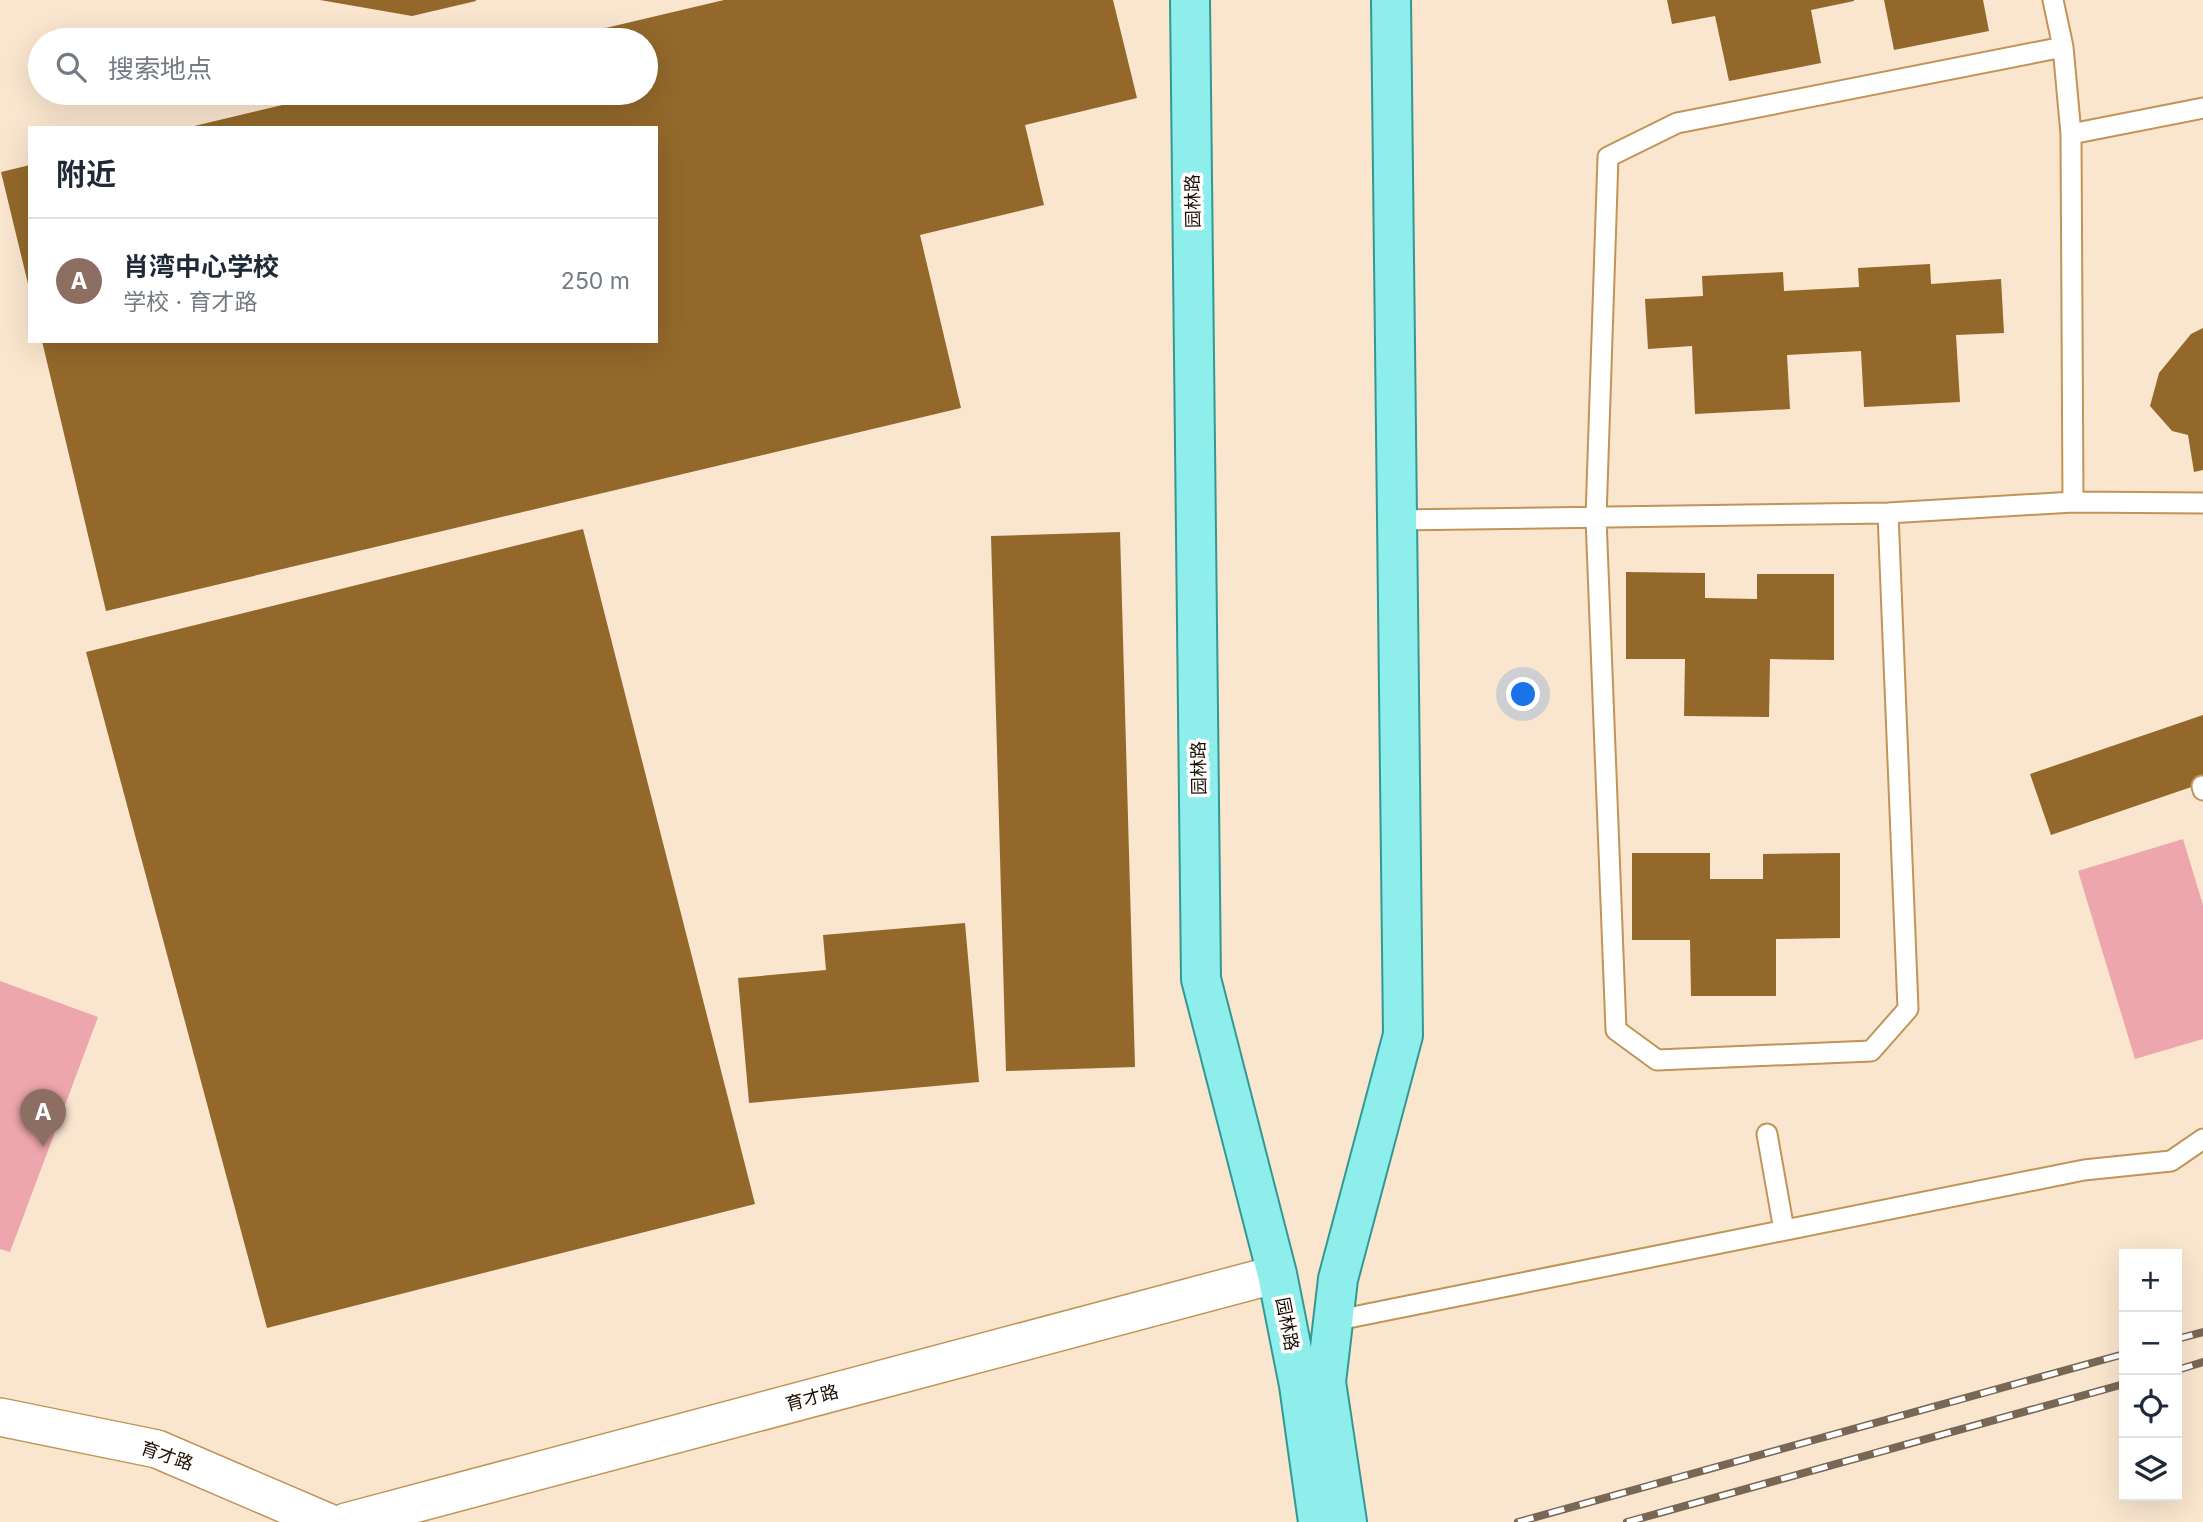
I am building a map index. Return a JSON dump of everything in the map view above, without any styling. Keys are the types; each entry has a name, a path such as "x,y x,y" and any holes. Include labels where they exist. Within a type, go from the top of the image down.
{"main road":[{"name":"园林路","path":"1190,0 1201,979 1277,1274 1299,1385 1318,1522"},
{"path":"1347,1522 1326,1382 1333,1321 1338,1279 1403,1035 1391,0"}],"street":[{"name":"育才路","path":"346,1522 1277,1274"},
{"name":"育才路","path":"0,1417 157,1449 327,1522"}],"lane":[{"path":"2053,0 2063,47 2071,134 2073,502"},
{"path":"1888,513 1908,1009 1871,1051 1657,1060 1616,1030 1596,518 1608,157 1678,123 2063,47"},
{"path":"2071,134 2203,108"},
{"path":"1397,520 1888,513 2073,502 2203,503"},
{"path":"1767,1134 1784,1230"},
{"path":"1333,1321 2084,1170 2171,1161 2203,1139"}],"shaded area":[{"path":"2183,839 2203,905 2203,1039 2135,1059 2078,871"},
{"path":"0,981 98,1017 10,1252 0,1249"}],"building":[{"path":"320,0 476,0 476,1 412,16"},
{"path":"724,0 1113,0 1137,98 1025,125 1044,205 920,235 961,408 106,611 42,343 658,343 658,126 194,126 283,105 658,105 658,28 606,28"},
{"path":"1667,0 1854,1 1811,10 1821,63 1729,81 1715,16 1672,24"},
{"path":"1884,0 1983,0 1989,31 1894,50"},
{"path":"28,165 28,284 1,172"},
{"path":"1930,264 1931,284 2001,279 2004,333 1956,335 1960,402 1864,407 1861,351 1787,355 1790,409 1695,414 1692,346 1648,349 1645,299 1703,296 1702,276 1783,272 1784,291 1859,287 1858,268"},
{"path":"2203,328 2203,470 2194,472 2188,435 2172,431 2150,406 2159,373 2191,334"},
{"path":"583,529 755,1204 267,1328 86,652"},
{"path":"1120,532 1135,1067 1006,1071 991,536"},
{"path":"1626,572 1705,573 1705,598 1757,599 1757,574 1834,574 1834,660 1770,659 1769,717 1684,716 1685,659 1626,659"},
{"path":"2203,715 2203,783 2051,835 2030,774"},
{"path":"1632,853 1710,853 1710,879 1763,879 1763,854 1840,853 1840,938 1776,939 1776,996 1691,996 1690,940 1632,940"},
{"path":"965,923 979,1082 749,1103 738,978 826,970 823,935"}],"railway":[{"path":"2182,1338 2203,1332"},
{"path":"1518,1522 2119,1355"},
{"path":"2182,1368 2203,1362"},
{"path":"1627,1522 2119,1385"}],"place":[{"name":"肖湾中心学校","path":"43,1147"}]}
